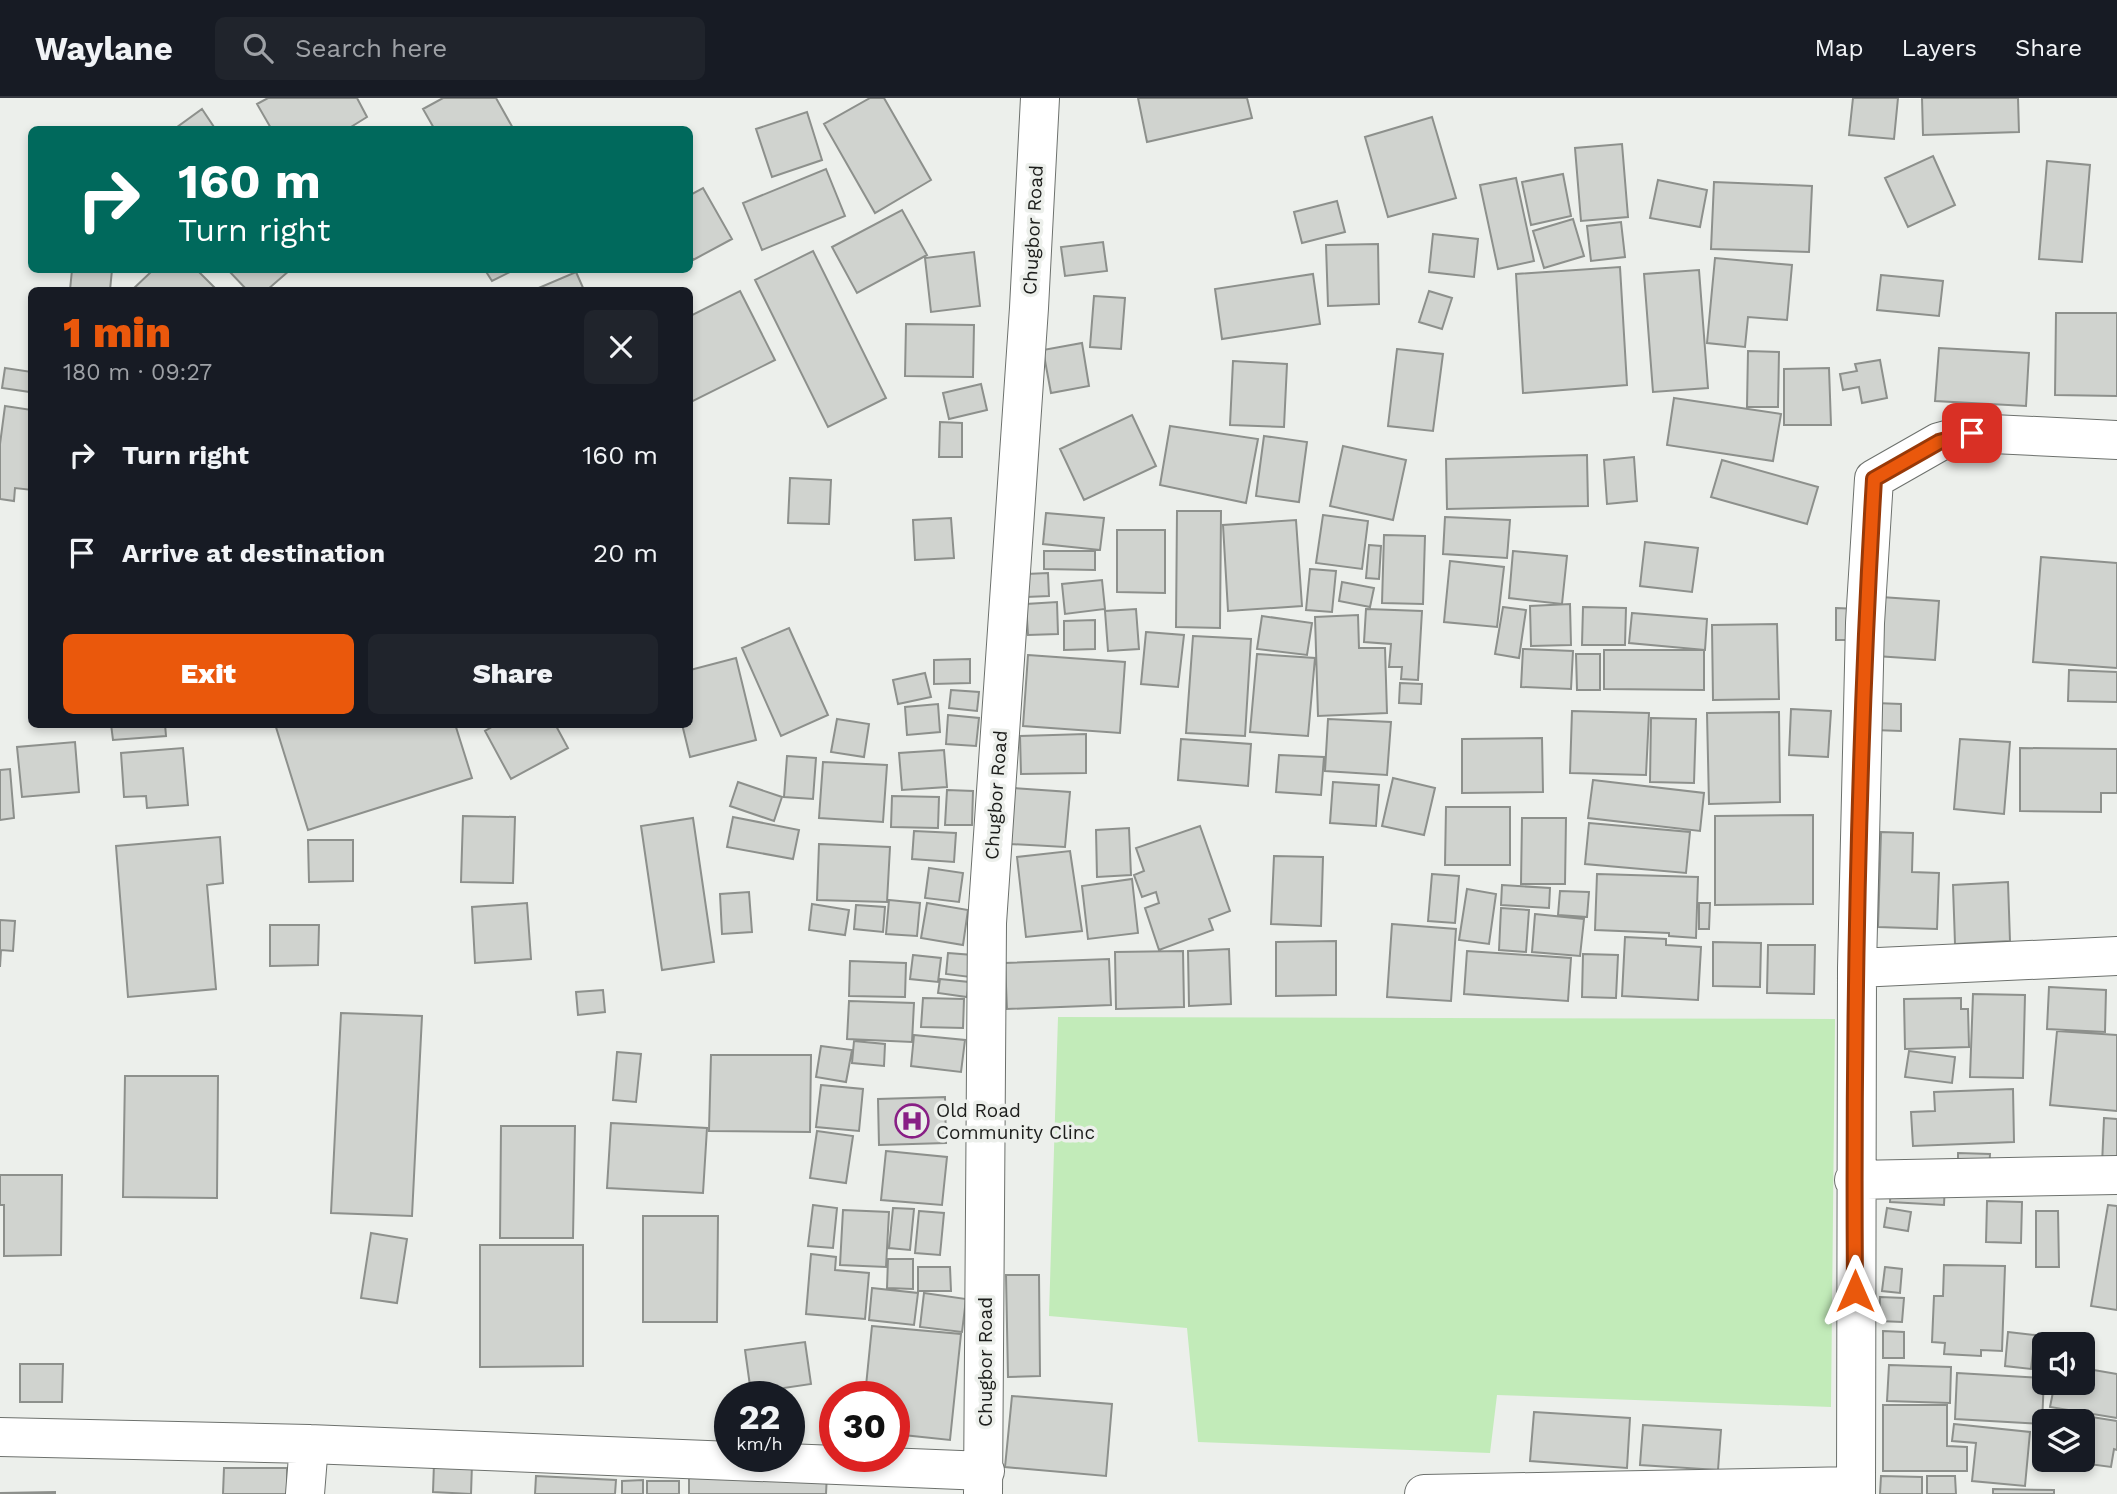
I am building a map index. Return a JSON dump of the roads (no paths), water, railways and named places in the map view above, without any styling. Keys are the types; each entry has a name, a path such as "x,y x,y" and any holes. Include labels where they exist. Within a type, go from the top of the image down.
{"street":[{"name":"Chugbor Road","path":"984,1482 987,923 1029,308 1040,98"},
{"path":"1424,1494 1856,1490 1854,1180 1857,968 1866,623 1874,479 1939,442 1972,433 2117,440"},
{"path":"1857,968 2117,956"},
{"path":"1854,1180 2117,1175"},
{"path":"0,1437 309,1444 984,1482"},
{"path":"305,1494 309,1444"}],"place":[{"name":"Old Road Community Clinc","path":"912,1121"}]}
